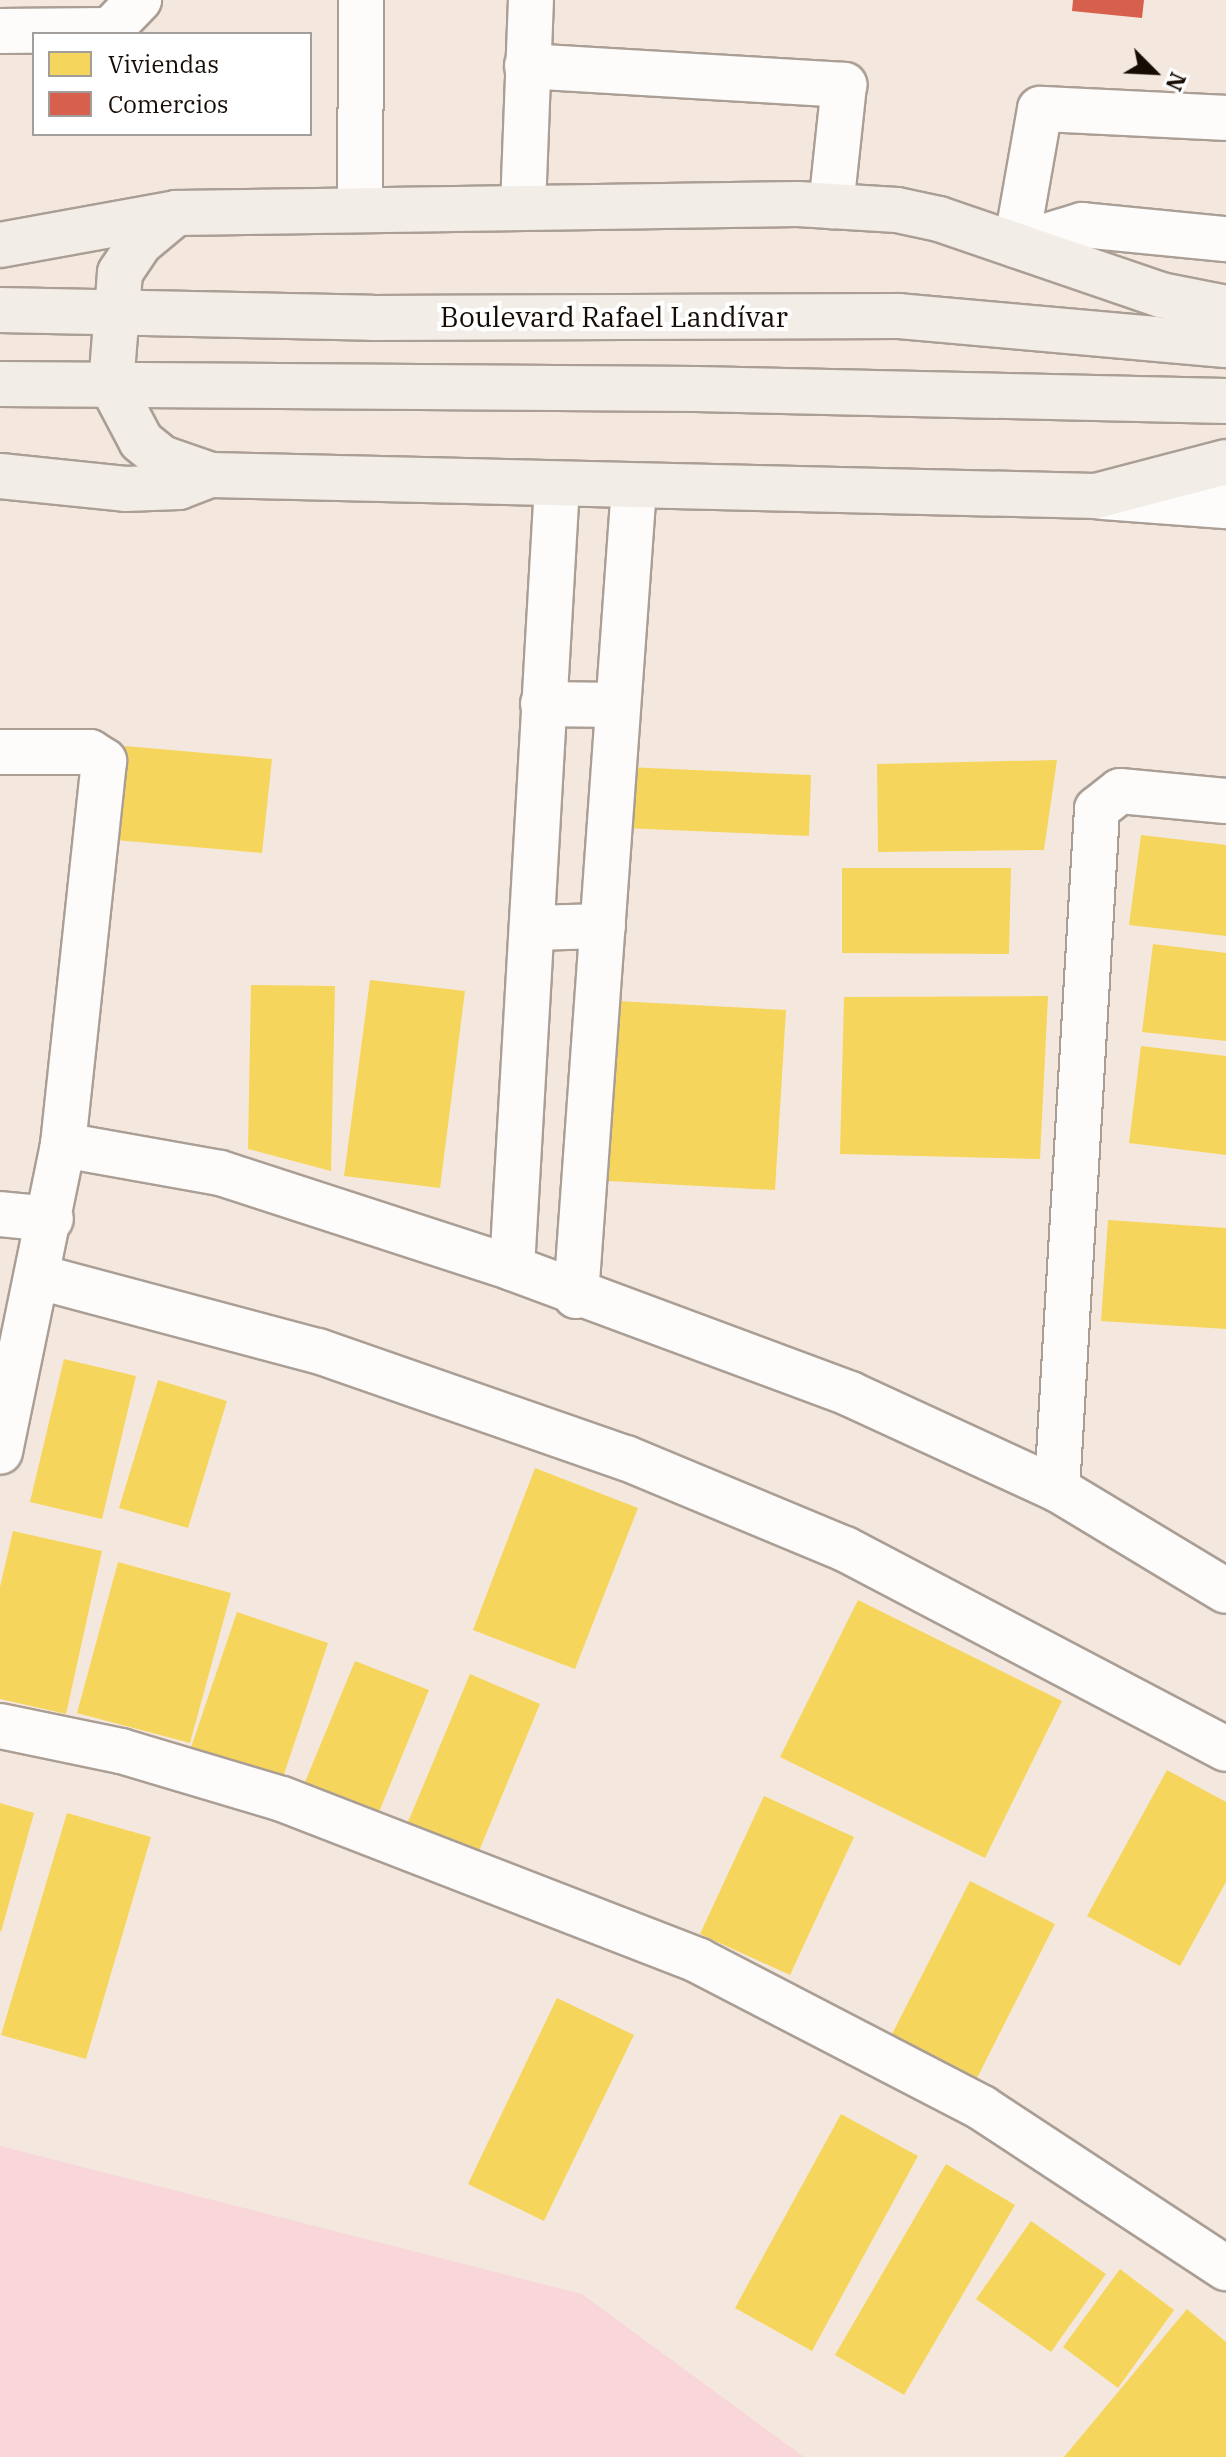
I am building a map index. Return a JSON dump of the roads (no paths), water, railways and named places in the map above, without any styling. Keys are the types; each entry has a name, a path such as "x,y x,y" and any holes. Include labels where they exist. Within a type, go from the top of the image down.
{"main road":[{"path":"0,245 176,213 831,206 911,213 1161,295 1226,308"},
{"path":"176,213 140,243 120,273 113,312 111,384 141,441 162,458 211,475 1096,496 1226,462"},
{"name":"Boulevard Rafael Landívar","path":"0,310 372,318 899,316 1226,345"},
{"path":"0,384 1226,401"},
{"path":"0,476 125,489 179,487 211,475"}],"street":[{"path":"0,31 110,30 139,0"},
{"path":"360,209 361,0"},
{"path":"523,207 531,0"},
{"path":"527,66 844,85 831,206"},
{"path":"1226,118 1040,109 1016,245 1082,225 1226,239"},
{"path":"512,1268 557,484"},
{"path":"576,1296 634,486"},
{"path":"1096,496 1226,506"},
{"path":"543,704 618,705"},
{"path":"0,752 90,752 104,761 63,1145 51,1219 0,1452"},
{"path":"1057,1489 1097,809 1120,791 1226,801"},
{"path":"532,928 603,926"},
{"path":"63,1145 220,1173 512,1268 576,1296 850,1394 1057,1489 1226,1591"},
{"path":"0,1214 51,1219"},
{"path":"39,1277 318,1351 626,1458 845,1549 1226,1749"},
{"path":"0,1726 121,1751 282,1799 699,1961 982,2108 1226,2268"}]}
